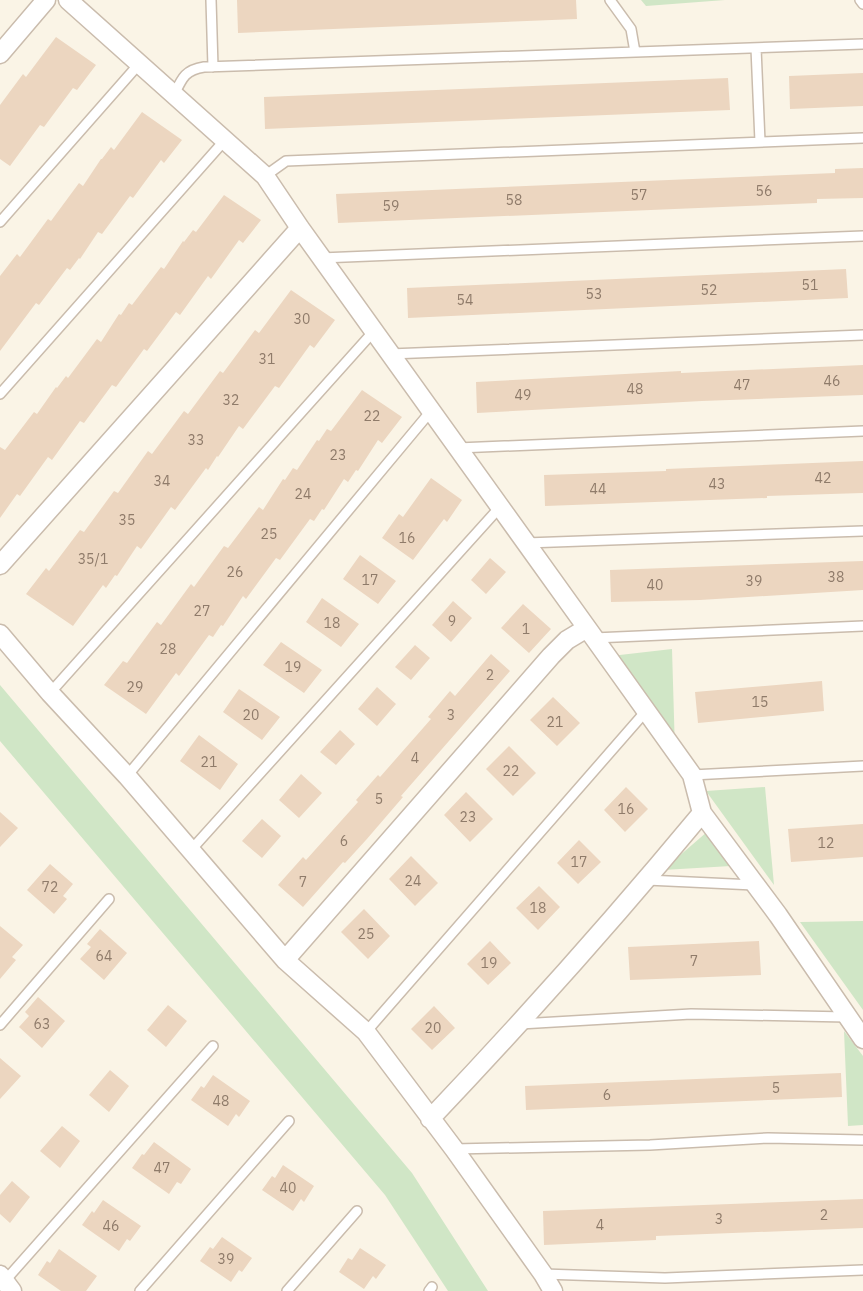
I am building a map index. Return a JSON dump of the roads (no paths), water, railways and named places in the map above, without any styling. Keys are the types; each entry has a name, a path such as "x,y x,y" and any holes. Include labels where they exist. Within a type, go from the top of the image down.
{"street":[{"path":"0,54 46,0"},
{"path":"68,0 265,176 321,258 692,775 702,813 778,915 863,1039"},
{"path":"0,565 300,228"},
{"path":"285,960 551,656 567,640 591,633"},
{"path":"0,634 50,693 127,776 285,960 366,1032 454,1149 554,1291"},
{"path":"430,1119 520,1024 647,880 702,813"}],"lane":[{"path":"211,0 213,67"},
{"path":"610,0 631,29 635,52"},
{"path":"860,0 863,4"},
{"path":"174,95 190,69 213,67 863,44"},
{"path":"756,48 760,142"},
{"path":"0,222 140,64"},
{"path":"265,176 286,161 863,138"},
{"path":"0,394 225,140"},
{"path":"321,258 863,236"},
{"path":"50,693 374,331"},
{"path":"390,354 863,335"},
{"path":"127,776 431,411"},
{"path":"458,448 863,431"},
{"path":"191,850 500,507"},
{"path":"526,543 863,531"},
{"path":"591,633 863,626"},
{"path":"366,1032 646,711"},
{"path":"692,775 863,766"},
{"path":"647,880 754,885"},
{"path":"0,1025 110,899"},
{"path":"520,1024 691,1014 847,1017"},
{"path":"4,1283 213,1046"},
{"path":"140,1291 289,1121"},
{"path":"454,1149 650,1145 768,1138 863,1140"},
{"path":"287,1291 357,1211"},
{"path":"543,1274 665,1278 863,1270"}]}
